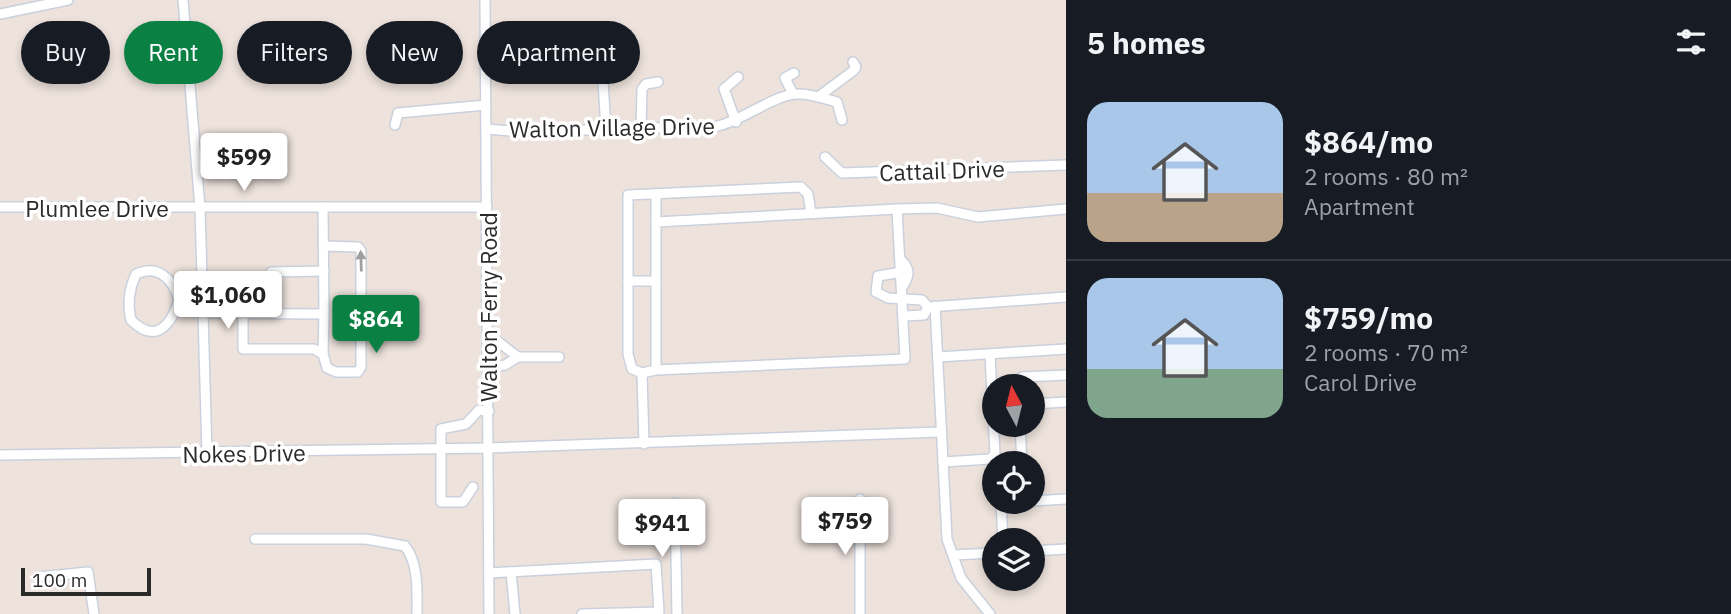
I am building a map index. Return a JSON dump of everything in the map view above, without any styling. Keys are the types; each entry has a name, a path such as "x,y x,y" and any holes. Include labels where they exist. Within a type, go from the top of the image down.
{"street":[{"path":"0,14 68,0"},
{"path":"183,0 201,208 207,454"},
{"name":"Walton Ferry Road","path":"485,0 489,614"},
{"path":"818,97 853,71 856,66 853,62"},
{"path":"794,73 785,78 793,94 837,102 842,120"},
{"path":"736,122 724,89 738,77"},
{"path":"641,130 642,89 646,84 658,82"},
{"path":"603,84 606,131"},
{"name":"Walton Village Drive","path":"487,129 606,131 718,126 736,122 793,94"},
{"path":"395,125 398,113 486,105"},
{"name":"Cattail Drive","path":"825,158 842,173 1066,165"},
{"path":"811,213 808,194 801,187 628,195 628,354 632,369 642,373 656,369 905,359 897,209"},
{"path":"656,194 656,369"},
{"name":"Plumlee Drive","path":"0,207 487,207"},
{"path":"323,207 323,246 324,271 324,312 323,354 327,368 337,372 358,372 361,367 362,251 358,247 323,246"},
{"path":"656,222 897,209 937,208 978,217 1066,209"},
{"path":"901,260 908,268 909,277 903,286"},
{"path":"144,270 162,273 170,280 180,300 171,324 164,329 145,330 131,320 128,308 132,283 136,274 144,270"},
{"path":"271,272 324,271"},
{"path":"902,272 878,276 875,282 876,292 881,296 903,300 922,300 931,307 938,357 947,539 961,578 990,614"},
{"path":"628,281 656,281"},
{"path":"904,316 923,315 931,307 1066,297"},
{"path":"180,300 203,300"},
{"path":"203,313 324,312"},
{"path":"243,313 243,349 314,349 323,354"},
{"path":"488,334 518,357"},
{"path":"938,357 1066,349"},
{"path":"943,462 990,459 995,454 990,354"},
{"path":"488,367 505,365 518,357 559,356"},
{"path":"642,373 644,444"},
{"path":"1045,376 1066,375"},
{"path":"1045,403 1066,402"},
{"path":"473,487 463,502 441,502 440,449 443,428 466,424 475,412 489,411"},
{"name":"Nokes Drive","path":"0,455 489,448 941,432"},
{"path":"860,499 860,614"},
{"path":"1045,500 1066,499"},
{"path":"676,503 677,614"},
{"path":"255,540 366,539 405,546 412,555 417,614"},
{"path":"1045,550 1066,549"},
{"path":"953,555 982,554"},
{"path":"489,573 656,564 659,612 582,614"},
{"path":"39,576 88,572 94,614"},
{"path":"511,572 515,614"},
{"path":"659,597 677,596"}]}
